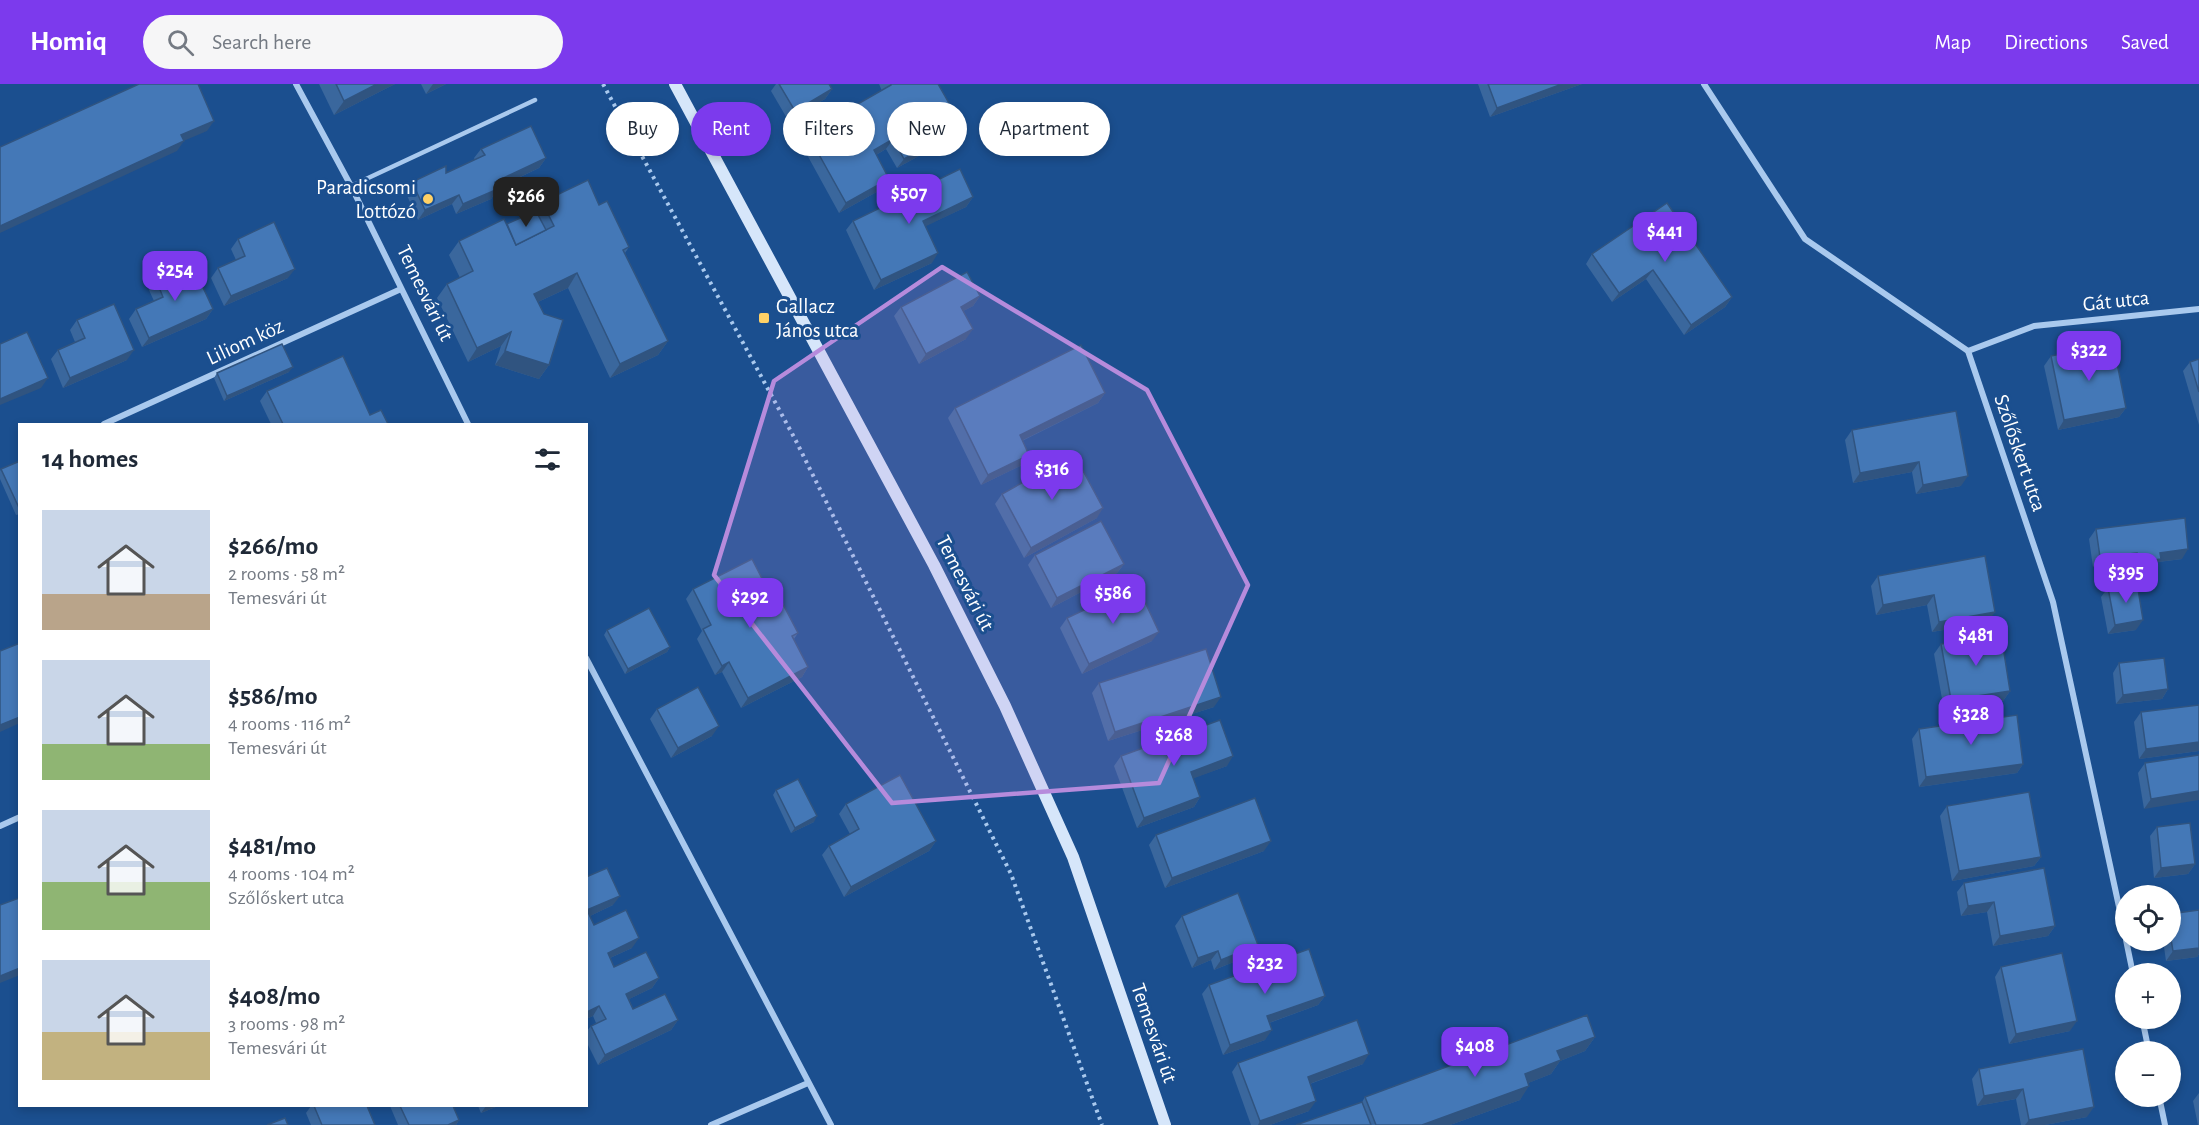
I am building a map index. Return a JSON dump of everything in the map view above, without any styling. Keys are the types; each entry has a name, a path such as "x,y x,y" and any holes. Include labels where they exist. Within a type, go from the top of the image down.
{"street":[{"name":"Temesvári út","path":"296,84 351,186 467,423"},
{"name":"Temesvári út","path":"675,84 928,554 1005,706 1073,857 1165,1125"},
{"path":"1704,84 1805,239 1968,351"},
{"name":"Liliom köz","path":"106,423 400,289"},
{"name":"Gát utca","path":"1968,351 2034,326 2199,309"},
{"name":"Szőlőskert utca","path":"1968,351 2053,602 2115,889"},
{"path":"588,662 831,1125"},
{"path":"0,826 18,818"},
{"path":"711,1125 808,1083"},
{"path":"2161,1107 2165,1125"}],"lane":[{"path":"351,186 535,100"}],"path":[{"path":"603,84 795,439 1011,874 1101,1125"}],"highlighted area":[{"path":"942,267 1147,390 1248,585 1159,783 892,803 714,575 774,381"}],"building":[{"path":"139,84 198,84 214,121 181,135 184,141 0,226 0,147"},
{"path":"336,84 377,84 344,101"},
{"path":"779,84 829,84 832,89 810,102 790,102"},
{"path":"938,84 948,102 887,102 887,142 875,149 875,102 861,102 891,85"},
{"path":"1488,84 1562,84 1497,108"},
{"path":"531,126 546,158 495,182 498,189 463,204 459,195 425,210 412,182 446,166 446,173 485,155 481,149"},
{"path":"875,152 889,179 846,203 820,156 875,156"},
{"path":"960,169 973,197 923,221 938,253 881,280 853,221"},
{"path":"588,180 599,205 607,201 629,247 623,250 668,341 620,364 577,273 534,294 544,314 563,320 549,365 505,351 511,332 477,348 447,284 473,271 459,241 504,219 516,245 554,226 542,202"},
{"path":"1667,203 1732,297 1691,325 1653,270 1619,293 1592,254"},
{"path":"536,211 546,230 516,245 507,224"},
{"path":"274,222 295,269 231,296 218,268 245,256 238,239"},
{"path":"192,264 213,309 149,338 136,309 163,297 156,280"},
{"path":"967,272 980,296 961,307 973,329 926,354 901,307"},
{"path":"114,304 134,350 70,378 58,350 85,338 77,320"},
{"path":"27,332 48,378 0,399 0,344"},
{"path":"2113,343 2126,408 2064,420 2051,356"},
{"path":"282,344 293,367 227,396 217,373"},
{"path":"1081,345 1105,393 1020,435 1029,455 988,475 955,408"},
{"path":"343,356 370,415 381,410 388,423 283,423 267,391"},
{"path":"2199,359 2199,392 2190,362"},
{"path":"1956,411 1968,476 1923,485 1919,462 1860,473 1852,430"},
{"path":"1074,454 1103,508 1031,548 1002,494"},
{"path":"18,462 18,506 1,469"},
{"path":"2185,518 2188,549 2160,553 2161,559 2137,562 2137,553 2100,557 2096,529"},
{"path":"1101,521 1124,564 1057,598 1035,555"},
{"path":"1985,556 1995,612 1939,622 1934,595 1883,605 1878,576"},
{"path":"752,559 770,594 776,591 798,633 792,636 808,667 748,698 729,662 722,666 703,629 711,625 693,589"},
{"path":"2137,583 2143,620 2115,625 2108,588"},
{"path":"1137,585 1159,632 1089,664 1067,618"},
{"path":"649,608 670,647 628,669 607,630"},
{"path":"2001,634 2010,691 1951,700 1941,644"},
{"path":"18,644 18,718 0,725 0,651"},
{"path":"1206,649 1221,697 1115,732 1099,683"},
{"path":"2164,658 2168,689 2123,695 2119,663"},
{"path":"698,687 719,726 678,748 657,709"},
{"path":"2199,705 2199,742 2146,749 2141,712"},
{"path":"2017,715 2023,764 1926,777 1919,729"},
{"path":"1220,720 1233,756 1191,772 1200,797 1144,818 1121,756"},
{"path":"2199,755 2199,791 2151,799 2145,763"},
{"path":"900,775 936,841 851,887 829,846 859,829 846,804"},
{"path":"798,779 817,816 795,828 776,790"},
{"path":"2029,792 2041,857 1959,871 1947,806"},
{"path":"1255,798 1271,841 1172,878 1156,835"},
{"path":"2190,823 2195,864 2161,868 2157,827"},
{"path":"607,868 620,896 588,910 588,876"},
{"path":"2044,868 2055,926 2000,936 1994,902 1968,906 1964,883"},
{"path":"1238,893 1258,945 1221,960 1218,951 1198,958 1182,916"},
{"path":"18,898 18,969 0,976 0,905"},
{"path":"626,910 639,938 608,953 614,967 646,952 659,978 626,994 633,1009 665,994 678,1020 605,1055 591,1026 606,1019 599,1006 588,1012 588,912 594,925"},
{"path":"2199,910 2199,948 2181,950 2181,912"},
{"path":"1309,949 1325,996 1267,1016 1272,1030 1230,1045 1209,985"},
{"path":"2062,953 2077,1021 2016,1034 2001,967"},
{"path":"1587,1015 1595,1037 1557,1051 1561,1060 1525,1074 1529,1086 1422,1125 1376,1125 1365,1097"},
{"path":"1357,1020 1369,1054 1308,1077 1316,1101 1260,1121 1238,1063"},
{"path":"2083,1049 2094,1107 2029,1120 2023,1089 1984,1096 1979,1069"},
{"path":"1362,1102 1371,1125 1296,1125"},
{"path":"314,1107 367,1107 375,1125 322,1125"},
{"path":"400,1107 453,1107 459,1120 448,1125 409,1125"},
{"path":"285,1118 288,1125 267,1125"}],"place":[{"name":"Paradicsomi Lottózó","path":"428,199"},
{"name":"Gallacz János utca","path":"764,318"}]}
